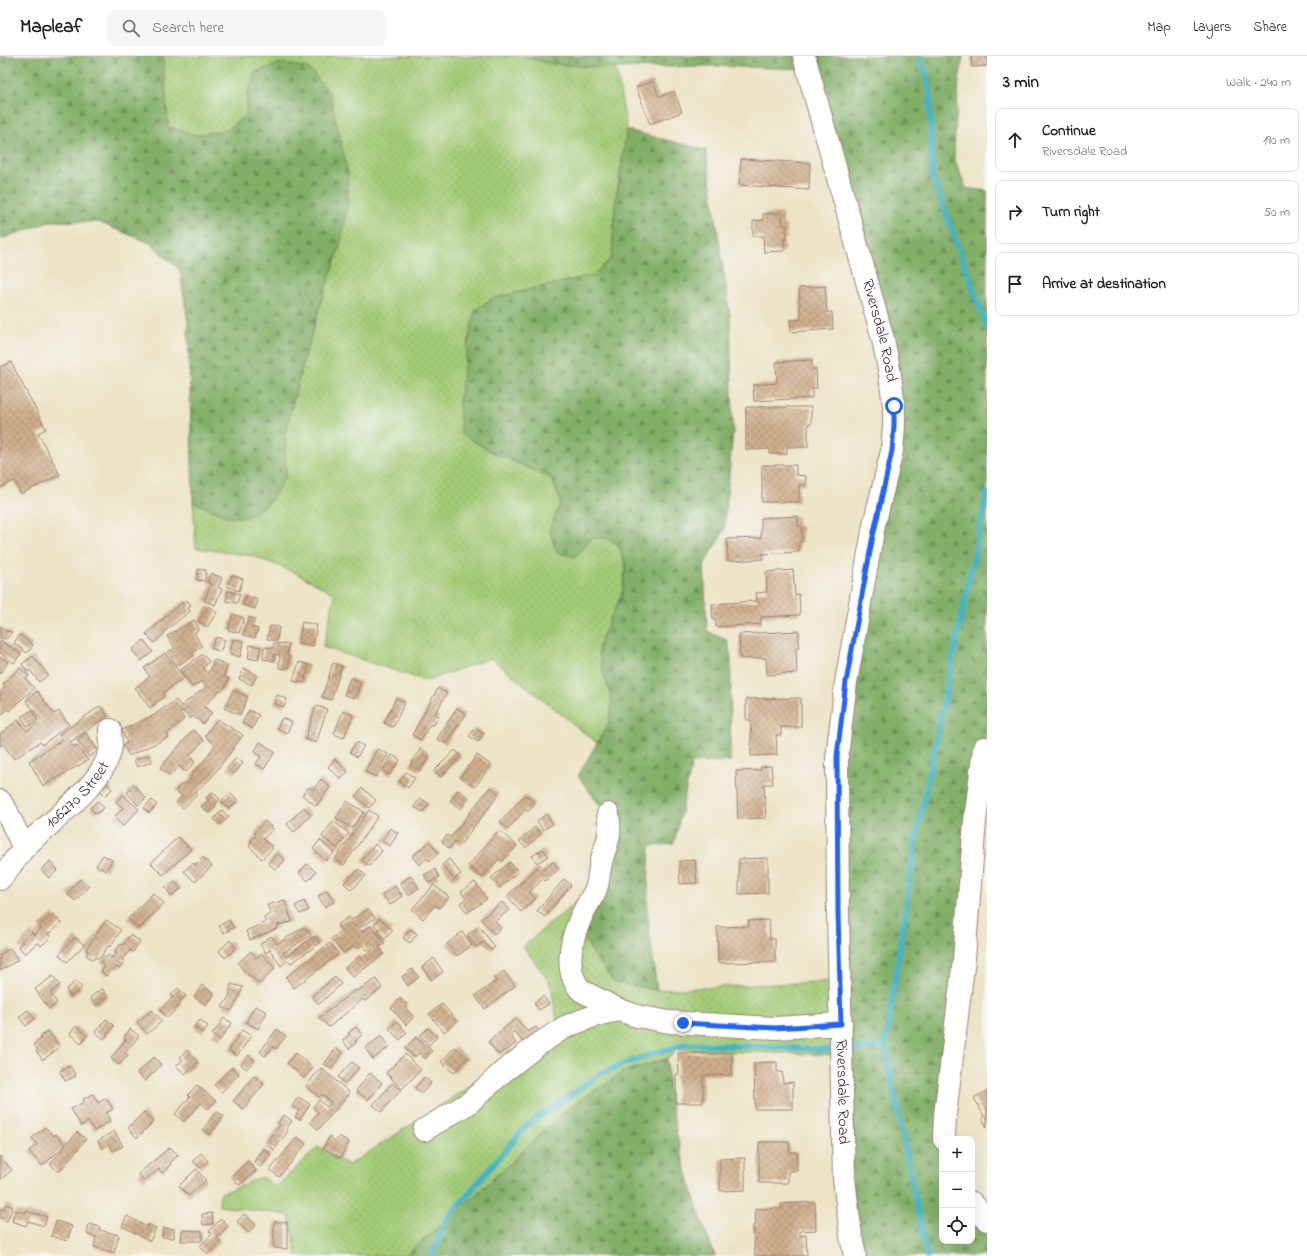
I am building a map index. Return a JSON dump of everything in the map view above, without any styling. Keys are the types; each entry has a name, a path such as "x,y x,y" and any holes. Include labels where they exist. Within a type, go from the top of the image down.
{"street":[{"name":"Riversdale Road","path":"804,56 883,339 894,406 892,451 872,541 846,682 837,756 838,904 844,1179 855,1256"},
{"name":"106270 Street","path":"0,879 24,848 94,783 107,760 111,746 110,730"},
{"path":"944,1136 945,1115 964,959 975,821 984,748"},
{"path":"0,801 6,810 24,848"},
{"path":"608,814 610,829 609,839 601,863 599,878 595,890 579,921 572,942 572,973 574,981 578,987 589,995 619,1010 669,1022 775,1028 841,1024"},
{"path":"424,1130 469,1103 504,1071 539,1044 565,1027 596,1015 619,1010"},
{"path":"975,1206 987,1220"}],"green space":[{"path":"0,56 163,56 168,127 197,135 227,130 246,115 248,92 255,72 282,63 310,69 330,94 348,173 348,204 340,246 320,305 301,370 285,435 286,476 270,502 248,517 228,517 193,502 188,323 180,270 150,243 98,222 52,221 0,239"},
{"path":"163,56 522,56 551,64 616,68 627,130 615,205 612,258 593,275 493,298 492,452 551,478 561,502 549,531 575,557 592,538 606,538 618,544 626,566 622,594 598,649 612,701 609,722 597,743 491,658 426,681 323,647 335,594 294,572 253,556 196,548 193,502 228,517 286,476 285,435 301,370 320,305 340,246 248,92 246,115 227,130 197,135 168,127"},
{"path":"522,56 963,56 959,80 954,158 966,188 987,191 987,732 942,1136 939,1136 939,1244 975,1244 975,1204 987,1217 987,1256 856,1256 833,753 873,521 890,390 806,69 709,66 616,68 551,64"},
{"path":"627,130 706,150 730,316 733,431 724,530 704,565 707,631 728,641 731,659 730,761 692,763 674,844 650,846 647,911 657,990 614,982 596,959 584,937 604,811 578,776 609,722 612,701 598,649 622,594 626,566 618,544 606,538 592,538 575,557 557,553 549,531 561,502 551,478 492,452 461,434 459,404 467,347 475,310 493,298 593,275 612,258 615,205"},
{"path":"593,888 614,982 657,990 837,981 840,1055 677,1050 667,1059 626,1071 568,1108 489,1183 405,1256 297,1256 289,1215 219,1206 220,1194 262,1177 276,1187 318,1147 349,1165 528,1048 558,1025 550,983 523,946"},
{"path":"667,1059 670,1099 679,1143 695,1201 715,1256 405,1256 489,1183 568,1108 626,1071"}],"building":[{"path":"971,56 987,56 987,66 972,67"},
{"path":"653,81 659,97 674,91 682,112 650,124 636,87"},
{"path":"741,159 810,163 809,190 739,185"},
{"path":"782,213 783,225 786,225 787,239 784,239 785,251 764,252 763,236 753,236 753,221 763,220 763,214"},
{"path":"825,286 827,312 832,312 833,329 791,332 790,320 801,320 799,288"},
{"path":"812,360 812,369 816,369 817,388 812,389 812,398 754,401 753,385 777,383 776,362"},
{"path":"11,362 46,429 38,433 60,475 21,494 14,481 0,488 0,367"},
{"path":"746,407 811,407 811,424 808,424 808,447 787,447 787,454 770,454 770,449 746,450"},
{"path":"762,465 796,465 796,475 806,476 806,485 799,485 799,502 762,502"},
{"path":"798,516 798,526 802,526 802,542 799,542 799,552 762,554 763,559 728,561 727,539 761,538 761,518"},
{"path":"198,569 206,570 205,581 197,580"},
{"path":"793,570 795,595 799,594 800,615 761,617 761,624 716,627 716,620 713,620 712,604 757,601 756,593 767,592 766,572"},
{"path":"211,573 222,578 218,587 222,589 215,605 204,601 211,584 207,582"},
{"path":"232,575 243,579 239,591 227,586"},
{"path":"228,591 240,594 237,603 226,601"},
{"path":"246,596 258,600 255,609 243,605"},
{"path":"187,600 191,605 188,608 190,611 164,632 165,633 154,643 146,634 182,602 183,603"},
{"path":"208,606 217,612 207,627 198,621"},
{"path":"233,614 244,618 239,633 228,630"},
{"path":"249,617 255,619 252,627 258,629 255,638 243,635"},
{"path":"194,620 199,629 194,633 202,646 192,653 194,655 177,666 168,652 175,648 167,636"},
{"path":"302,622 317,625 313,646 298,644"},
{"path":"0,626 6,631 12,632 6,639 0,638"},
{"path":"270,626 279,627 277,641 267,639"},
{"path":"799,631 799,648 796,648 797,673 767,675 766,658 740,659 739,634"},
{"path":"20,635 33,645 27,653 14,643"},
{"path":"216,637 225,640 220,652 211,648"},
{"path":"233,639 244,641 240,657 230,654"},
{"path":"0,640 21,654 14,663 0,653"},
{"path":"144,640 153,652 141,661 132,650"},
{"path":"274,643 289,644 287,655 290,656 288,669 279,668 280,655 274,654 274,661 263,659 264,647 273,648"},
{"path":"250,645 261,647 258,660 248,658"},
{"path":"165,653 184,678 163,693 165,696 150,708 135,688 150,677 144,668"},
{"path":"203,654 209,662 203,668 207,673 211,669 214,660 228,665 224,676 229,679 224,689 219,691 204,707 212,713 203,724 193,716 190,719 183,711 180,712 184,719 167,734 169,737 129,756 123,745 127,743 122,730 154,715 176,700 181,706 206,687 202,681 192,687 180,670"},
{"path":"33,656 48,675 39,682 30,670 28,672 22,664"},
{"path":"0,657 8,662 0,674"},
{"path":"299,662 309,665 304,683 293,681"},
{"path":"333,663 342,666 331,700 322,697"},
{"path":"20,668 29,676 26,679 34,688 9,711 8,709 0,716 0,692 5,687 3,684"},
{"path":"244,668 257,675 252,685 239,679"},
{"path":"350,678 361,682 355,698 344,695"},
{"path":"438,688 447,693 435,714 439,716 433,726 430,724 421,740 412,735"},
{"path":"233,690 248,697 240,715 224,708"},
{"path":"37,691 54,714 59,711 69,725 42,745 40,742 14,759 3,744 0,746 0,734 18,720 27,731 42,720 26,701"},
{"path":"277,695 287,699 284,707 274,704"},
{"path":"396,698 405,702 393,727 384,723"},
{"path":"801,698 801,727 781,727 781,735 776,735 777,755 751,756 751,720 746,720 746,699"},
{"path":"100,706 108,716 70,742 73,747 77,745 88,760 43,786 29,761 62,740 59,735"},
{"path":"316,706 327,709 316,743 305,739"},
{"path":"457,708 466,714 446,744 437,739"},
{"path":"32,710 38,720 28,727 21,717"},
{"path":"249,710 259,715 252,729 242,723"},
{"path":"343,711 353,715 344,738 334,734"},
{"path":"282,718 292,722 287,733 277,728"},
{"path":"217,719 243,735 211,778 195,792 198,794 183,808 176,803 182,796 176,790 183,783 185,785 192,777 191,775 204,761 215,745 205,736"},
{"path":"475,728 484,734 478,742 469,736"},
{"path":"193,730 204,740 189,756 195,762 186,772 179,766 170,776 160,768"},
{"path":"86,733 98,751 89,757 77,740"},
{"path":"260,742 275,752 264,769 256,764 261,756 254,752"},
{"path":"356,742 364,746 357,757 350,752"},
{"path":"421,748 430,755 420,771 410,765"},
{"path":"377,749 388,754 376,777 365,772"},
{"path":"455,750 461,756 441,777 434,771"},
{"path":"149,755 152,762 137,767 134,760"},
{"path":"392,755 400,760 390,775 382,770"},
{"path":"477,755 491,765 475,787 460,777"},
{"path":"236,758 243,763 234,774 227,768"},
{"path":"335,759 348,772 341,779 328,767"},
{"path":"771,766 773,784 764,784 766,818 738,819 736,771 761,770 761,767"},
{"path":"406,772 415,778 408,788 399,781"},
{"path":"321,779 330,787 316,806 302,795 309,787 313,790"},
{"path":"106,783 112,789 105,796 99,789"},
{"path":"135,786 146,798 138,805 127,792"},
{"path":"490,787 499,794 460,845 455,841 450,849 442,842 447,835 451,837"},
{"path":"362,788 376,800 369,808 355,796"},
{"path":"458,790 469,798 461,809 450,801"},
{"path":"213,792 220,799 215,805 216,806 208,813 201,806 209,800 206,798"},
{"path":"230,793 238,801 229,809 221,801"},
{"path":"123,795 139,809 123,826 114,817 123,808 116,802"},
{"path":"525,795 535,803 528,812 526,809 508,829 500,822"},
{"path":"420,798 429,804 423,812 414,807"},
{"path":"152,800 157,805 149,813 144,808"},
{"path":"98,801 104,808 96,814 90,808"},
{"path":"347,801 364,812 352,828 336,818"},
{"path":"304,807 311,815 294,832 287,824"},
{"path":"222,810 229,817 220,825 214,819"},
{"path":"369,810 378,816 344,865 335,859"},
{"path":"546,814 553,824 543,830 537,821"},
{"path":"265,821 273,829 263,839 273,848 262,859 249,846 252,842 250,841 256,835 254,833"},
{"path":"333,821 349,833 337,848 322,837"},
{"path":"535,827 541,834 526,848 519,841"},
{"path":"390,828 398,833 390,846 382,841"},
{"path":"499,830 517,846 502,862 499,859 482,878 468,866"},
{"path":"178,837 191,849 163,875 151,863"},
{"path":"320,840 334,853 326,861 313,849"},
{"path":"430,842 439,853 429,861 427,858 419,865 412,856"},
{"path":"375,844 382,851 369,866 362,860"},
{"path":"543,849 548,856 537,863 532,856"},
{"path":"277,853 285,860 276,870 268,863"},
{"path":"103,855 112,860 106,871 96,866"},
{"path":"203,857 212,866 195,882 184,871 193,863 195,865"},
{"path":"768,858 768,893 739,894 739,859"},
{"path":"449,859 461,874 454,880 442,865"},
{"path":"695,860 697,883 680,884 679,861"},
{"path":"50,861 58,870 49,878 41,870"},
{"path":"510,862 518,872 499,888 491,878"},
{"path":"553,862 559,869 545,881 543,879 529,892 535,899 521,912 507,896 537,868 541,872"},
{"path":"307,864 316,872 308,881 299,873"},
{"path":"359,869 366,876 351,890 344,883"},
{"path":"435,869 439,877 429,883 424,875"},
{"path":"411,876 419,888 408,895 400,883"},
{"path":"80,879 89,886 75,901 67,894"},
{"path":"564,879 571,885 545,917 537,911"},
{"path":"175,881 181,889 171,896 165,887"},
{"path":"475,882 487,899 467,913 460,903 466,899 461,892"},
{"path":"434,885 449,897 439,908 435,905 423,919 412,909"},
{"path":"395,886 402,896 390,905 382,895"},
{"path":"327,890 334,902 325,907 318,896"},
{"path":"153,893 164,903 139,929 128,919"},
{"path":"285,900 292,922 277,925 278,928 250,940 246,931 266,922 264,917 271,914 267,905"},
{"path":"304,901 309,910 300,914 295,906"},
{"path":"502,902 509,910 495,921 501,928 494,934 481,919"},
{"path":"368,909 375,918 359,928 362,932 371,926 385,944 379,947 384,954 353,977 345,968 359,956 361,959 373,949 371,947 367,950 363,945 357,949 354,946 343,953 331,939 342,931 337,925 349,917 351,920"},
{"path":"53,914 61,923 48,934 51,937 41,946 38,942 25,954 18,946 23,942 21,941 32,932 34,935 41,928 39,926"},
{"path":"379,918 393,930 385,939 378,933 380,930 374,925"},
{"path":"106,920 121,930 110,947 108,946 99,959 95,957 93,960 86,955 88,951 86,950"},
{"path":"229,920 234,927 224,933 219,926"},
{"path":"769,920 770,939 775,939 775,962 718,963 717,927 749,926 748,921"},
{"path":"479,926 495,947 491,950 484,942 476,947 467,935"},
{"path":"304,927 311,935 283,953 286,957 314,936 320,943 291,963 288,960 281,966 270,950 266,953 260,944 271,936 277,944"},
{"path":"410,929 417,934 410,943 403,938"},
{"path":"462,932 472,945 457,956 447,944"},
{"path":"130,935 140,941 133,952 130,950 122,960 125,962 119,969 117,967 106,976 101,971 105,967 101,962 108,955 112,958 117,953 115,951 121,944 123,945"},
{"path":"75,937 84,945 67,962 59,955"},
{"path":"230,940 236,948 225,958 219,951"},
{"path":"330,943 339,954 294,988 286,977"},
{"path":"10,948 18,960 0,971 0,955"},
{"path":"251,951 256,958 262,954 275,968 260,984 244,971 238,963"},
{"path":"434,958 443,972 431,980 422,967"},
{"path":"412,969 419,977 408,986 402,977"},
{"path":"504,971 515,986 485,1009 475,996 496,981 494,978"},
{"path":"53,976 60,985 50,993 57,1003 49,1009 35,989"},
{"path":"335,977 341,984 319,1004 312,996"},
{"path":"376,979 382,988 365,1001 363,999 329,1027 319,1018 355,990 357,991"},
{"path":"76,981 82,988 71,997 66,990"},
{"path":"231,984 243,987 231,1011 222,1007 229,997"},
{"path":"202,985 214,993 206,1005 194,997"},
{"path":"102,988 108,997 96,1006 90,998"},
{"path":"178,988 186,996 179,1002 181,1004 167,1018 160,1010 173,997 171,995"},
{"path":"543,996 549,1004 539,1010 534,1003"},
{"path":"400,998 408,1005 405,1008 414,1017 406,1025 391,1008"},
{"path":"442,1004 457,1021 444,1032 429,1014"},
{"path":"255,1006 267,1012 258,1029 246,1022"},
{"path":"28,1010 35,1019 26,1026 19,1017"},
{"path":"152,1010 162,1021 147,1034 137,1022"},
{"path":"224,1018 232,1023 220,1040 212,1035"},
{"path":"516,1018 528,1032 536,1027 542,1036 526,1046 514,1031 510,1035 516,1043 499,1055 488,1042"},
{"path":"106,1019 114,1026 104,1039 95,1032"},
{"path":"200,1020 208,1026 203,1033 194,1027"},
{"path":"396,1021 407,1033 400,1040 389,1029"},
{"path":"76,1026 87,1036 81,1044 70,1034"},
{"path":"356,1027 362,1035 349,1049 343,1040 350,1034 348,1033"},
{"path":"428,1028 437,1037 429,1045 420,1036"},
{"path":"130,1029 139,1036 125,1053 128,1055 119,1065 111,1058 126,1039 124,1037"},
{"path":"277,1029 286,1036 276,1049 273,1047 265,1056 260,1052"},
{"path":"242,1030 251,1036 237,1056 229,1050"},
{"path":"48,1031 60,1047 43,1060 36,1051 38,1050 34,1044"},
{"path":"381,1036 389,1047 373,1059 365,1048"},
{"path":"416,1037 432,1051 425,1059 419,1053 414,1057 405,1048"},
{"path":"455,1047 468,1058 454,1073 441,1062"},
{"path":"336,1048 343,1053 331,1069 324,1064"},
{"path":"187,1050 198,1062 185,1074 176,1066 183,1060 180,1057"},
{"path":"296,1053 313,1068 304,1078 287,1063"},
{"path":"678,1053 732,1053 732,1075 703,1075 703,1103 676,1103 676,1074 679,1074"},
{"path":"405,1054 421,1070 402,1089 386,1073"},
{"path":"249,1055 255,1061 246,1069 241,1064"},
{"path":"154,1057 161,1065 145,1081 137,1073"},
{"path":"352,1062 359,1068 345,1083 338,1077"},
{"path":"777,1062 777,1072 782,1072 783,1083 793,1082 793,1109 755,1109 754,1063"},
{"path":"70,1066 76,1076 65,1081 60,1071"},
{"path":"232,1067 239,1074 222,1092 214,1085"},
{"path":"321,1068 350,1093 318,1130 310,1122 318,1113 313,1107 319,1100 327,1107 331,1102 322,1094 319,1097 306,1086"},
{"path":"370,1073 382,1083 368,1100 356,1091"},
{"path":"254,1076 264,1084 243,1109 233,1101"},
{"path":"424,1077 431,1083 422,1093 415,1088"},
{"path":"392,1083 401,1090 381,1112 373,1105"},
{"path":"197,1085 216,1101 208,1109 201,1103 184,1122 175,1114 190,1097 188,1095"},
{"path":"987,1091 987,1128 982,1118 984,1116 974,1098"},
{"path":"93,1094 98,1103 106,1098 113,1109 106,1113 110,1121 94,1131 88,1121 81,1126 71,1109 84,1102 83,1099"},
{"path":"298,1097 310,1104 300,1120 295,1117 299,1110 292,1107"},
{"path":"216,1111 224,1116 210,1135 203,1130"},
{"path":"144,1112 153,1122 137,1138 128,1128"},
{"path":"284,1115 292,1121 286,1129 288,1131 274,1150 266,1144 280,1125 278,1123"},
{"path":"45,1127 54,1136 56,1134 66,1145 42,1166 29,1151 37,1144 32,1138"},
{"path":"114,1131 123,1146 113,1151 109,1144 102,1149 98,1141"},
{"path":"77,1132 86,1139 59,1172 50,1164"},
{"path":"330,1136 335,1142 339,1136 349,1142 340,1158 323,1148"},
{"path":"297,1137 306,1144 279,1177 270,1170"},
{"path":"759,1142 789,1142 790,1152 797,1152 797,1171 788,1171 788,1183 759,1183"},
{"path":"170,1147 178,1155 162,1173 159,1169 144,1181 138,1174"},
{"path":"264,1149 271,1155 261,1167 254,1162"},
{"path":"201,1153 208,1161 201,1168 193,1161"},
{"path":"0,1156 12,1170 0,1180"},
{"path":"745,1158 745,1190 720,1191 720,1159"},
{"path":"248,1161 256,1171 239,1185 231,1176"},
{"path":"196,1169 206,1180 189,1196 179,1186"},
{"path":"815,1202 816,1230 800,1231 800,1236 806,1235 807,1256 755,1256 753,1225 756,1225 755,1209 782,1208 781,1204"},
{"path":"6,1204 13,1207 7,1221 0,1218 0,1208 3,1210"},
{"path":"15,1210 26,1213 26,1211 47,1217 44,1226 28,1221 26,1226 12,1221"},
{"path":"212,1213 213,1224 203,1225 202,1214"},
{"path":"244,1214 256,1225 249,1233 237,1222"},
{"path":"127,1216 147,1227 148,1224 156,1228 150,1241 122,1226"},
{"path":"221,1219 228,1226 217,1237 221,1241 208,1254 200,1246 212,1234 209,1231"},
{"path":"56,1221 72,1226 67,1241 51,1236"},
{"path":"274,1222 287,1222 287,1249 274,1248"},
{"path":"89,1224 100,1227 99,1230 119,1235 114,1253 94,1247 96,1237 87,1234"},
{"path":"163,1228 174,1229 174,1238 162,1237"},
{"path":"182,1230 202,1231 202,1241 181,1241"}],"waterway":[{"path":"920,56 930,90 932,175 987,327"},
{"path":"927,1256 885,1046 917,833 987,493"},
{"path":"432,1256 447,1219 526,1126 603,1072 654,1053 688,1044 830,1050"},
{"path":"856,1049 885,1046"}],"route":[{"path":"683,1023 775,1028 841,1024 838,912 837,756 846,682 874,525 892,451 894,406"}]}
